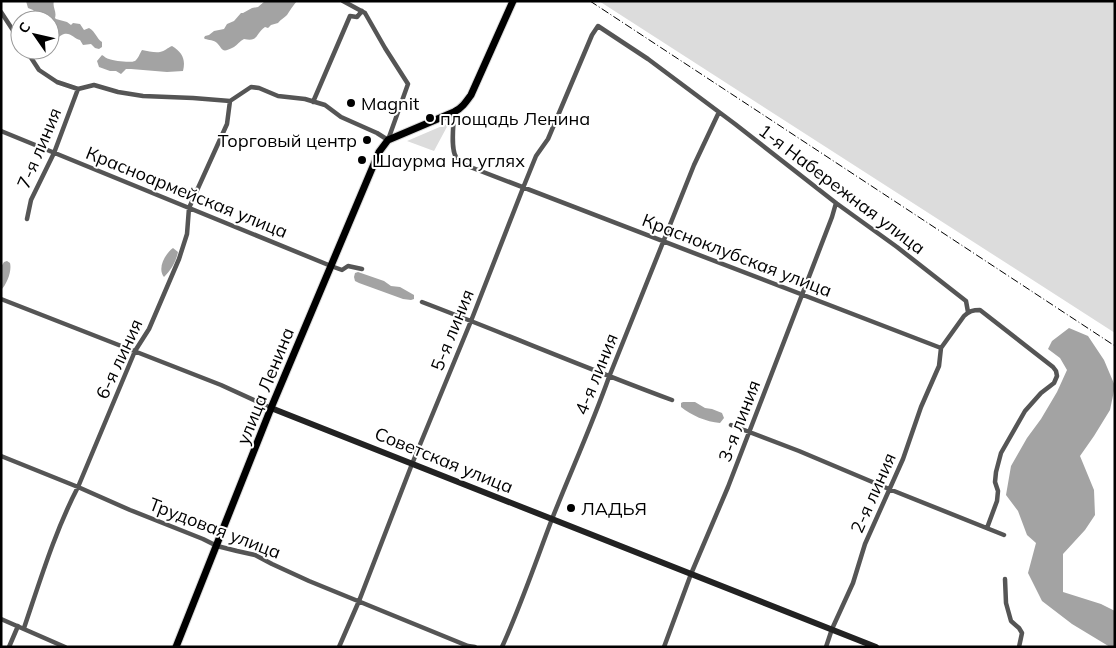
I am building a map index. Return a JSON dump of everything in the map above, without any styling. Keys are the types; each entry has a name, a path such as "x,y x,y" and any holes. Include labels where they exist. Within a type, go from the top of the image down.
{"main road":[{"path":"388,140 459,109 471,94 513,1"},
{"name":"улица Ленина","path":"176,647 271,408 379,152 388,140"},
{"name":"Советская улица","path":"271,408 876,647"}],"street":[{"path":"32,60 39,70 57,82 78,89 94,85 118,92 143,96 230,101 251,87 259,88 278,96 305,99 325,105 341,117 388,140 408,84 365,13 343,1"},
{"path":"314,102 350,16 357,16 362,11"},
{"path":"1,12 10,26"},
{"name":"1-я Набережная улица","path":"598,26 648,59 836,203 897,247 966,301 968,312"},
{"name":"5-я линия","path":"339,647 536,156 548,139 592,35 598,26"},
{"name":"7-я линия","path":"27,219 31,200 54,153 78,89"},
{"name":"6-я линия","path":"9,647 21,627 71,500 135,351 149,329 178,260 186,234 189,208 227,124 230,101"},
{"name":"Красноклубская улица","path":"454,112 453,148 455,156 465,165 941,348"},
{"name":"4-я линия","path":"502,647 694,165 719,112"},
{"name":"Красноармейская улица","path":"1,131 331,266 342,270 348,266 362,269"},
{"name":"3-я линия","path":"664,647 691,574 728,487 836,203"},
{"name":"Советская улица","path":"1,299 221,385 271,408"},
{"path":"422,302 672,400"},
{"path":"941,348 968,312 980,310 1056,371 1057,376 1054,382 1025,411 1001,453 995,482 998,491 987,528"},
{"name":"2-я линия","path":"826,647 939,366 941,348"},
{"path":"731,425 1004,535"},
{"name":"Трудовая улица","path":"1,456 217,546 237,552 255,554 309,581 468,646 475,647"},
{"path":"1006,579 1006,603 1011,621 1019,628 1022,634 1019,647"},
{"path":"1,619 66,647"}],"shaded area":[{"path":"26,1 54,1 55,10 33,10 28,8"},
{"path":"265,1 297,1 287,15 278,23 268,28 265,27 255,38 244,39 230,49 223,50 216,42 204,38 214,31 224,29 227,24 234,21 241,13 258,7"},
{"path":"599,1 1115,1 1115,333"},
{"path":"60,20 71,25 73,23 80,24 84,30 89,28 93,31 102,42 102,47 99,49 91,44 83,45 80,40 70,35 60,36"},
{"path":"172,46 182,56 184,63 183,71 167,72 126,69 121,74 99,67 97,61 102,55 107,59 133,62 142,50 160,52"},
{"path":"449,123 434,151 407,141"},
{"path":"173,248 178,252 177,256 173,266 164,277 161,270 163,261"},
{"path":"7,261 10,263 10,273 1,290 1,267"},
{"path":"358,272 384,281 391,286 400,287 414,295 414,299 403,299 359,283 355,281 354,277 355,273"},
{"path":"1069,328 1088,336 1104,360 1115,386 1110,410 1080,456 1094,490 1095,515 1085,530 1063,554 1063,592 1101,604 1115,611 1115,647 1110,647 1072,624 1042,601 1028,573 1036,543 1027,535 1018,511 1006,495 1011,466 1057,392 1067,370 1060,358 1048,349 1052,341"},
{"path":"683,402 695,402 705,408 722,413 724,418 720,423 699,418 681,407"}],"railway":[{"path":"590,1 1115,346"}],"place":[{"name":"Magnit","path":"351,103"},
{"name":"площадь Ленина","path":"430,118"},
{"name":"Торговый центр","path":"367,140"},
{"name":"Шаурма на углях","path":"362,160"},
{"name":"ЛАДЬЯ","path":"571,508"}]}
